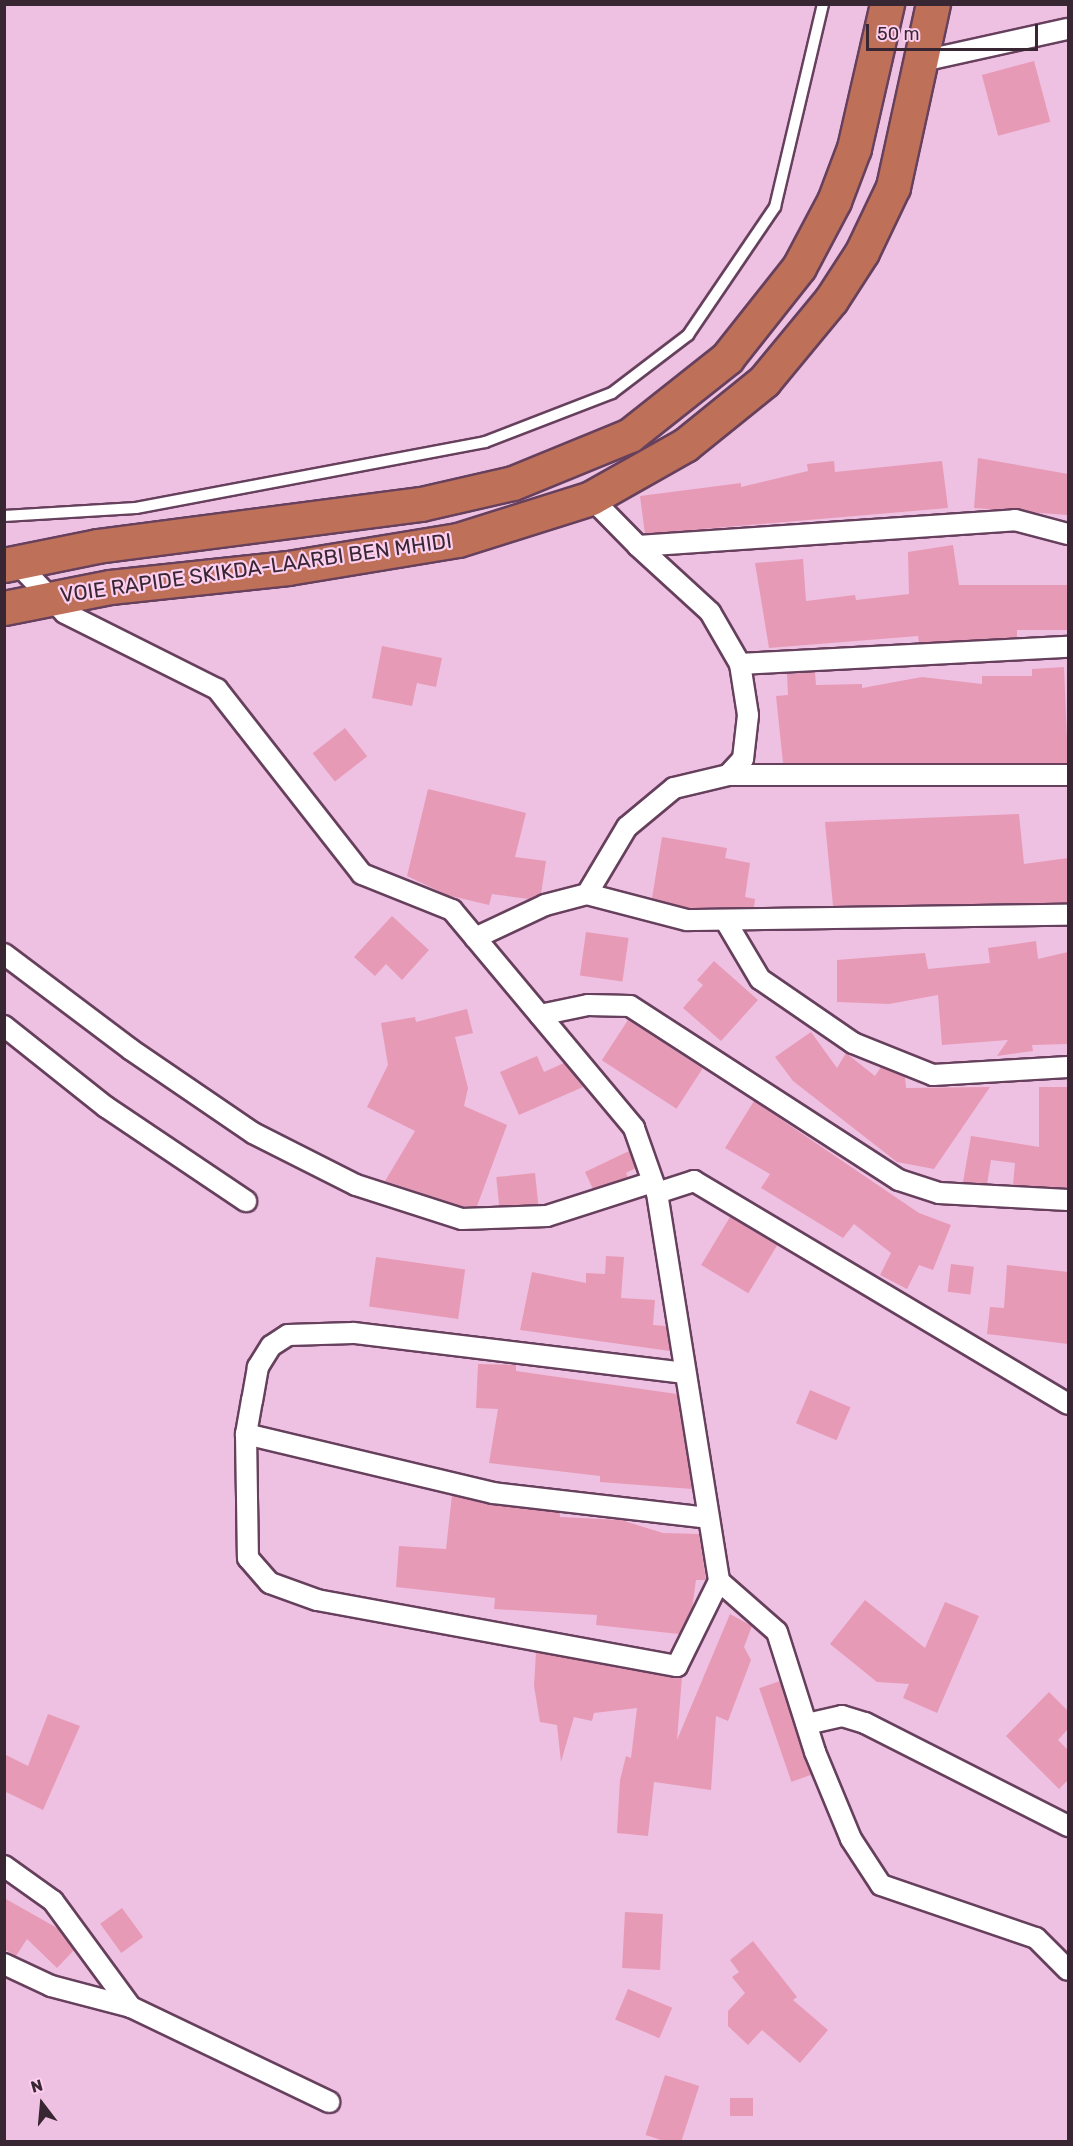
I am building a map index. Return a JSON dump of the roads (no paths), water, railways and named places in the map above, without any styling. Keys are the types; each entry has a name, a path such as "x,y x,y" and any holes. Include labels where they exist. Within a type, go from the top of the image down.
{"highway":[{"name":"VOIE RAPIDE SKIKDA-LAARBI BEN MHIDI","path":"11,564 97,546 421,504 522,480 630,435 727,357 799,267 834,201 854,148 887,4"},
{"name":"VOIE RAPIDE SKIKDA-LAARBI BEN MHIDI","path":"4,608 47,599 414,548 504,528 591,498 675,451 729,412 764,381 831,300 892,187 933,4"}],"street":[{"path":"922,61 1068,28"},
{"path":"591,498 638,546 710,612 740,664 747,726 743,759 728,775"},
{"path":"638,546 1015,520 1068,534"},
{"path":"11,564 47,599 217,689 362,874 452,910 634,1128 655,1187 719,1581 677,1666 316,1600 270,1583 248,1558 246,1434 258,1367 271,1346 288,1335 353,1333 685,1373"},
{"path":"740,664 1068,647"},
{"path":"588,894 627,827 674,788 728,775 1068,775"},
{"path":"475,938 545,905 588,894 687,920 1068,915"},
{"path":"725,920 760,979 853,1043 933,1075 1068,1067"},
{"path":"4,954 130,1049 253,1133 356,1185 462,1220 547,1215 655,1187 694,1181 1068,1404"},
{"path":"540,1015 588,1005 630,1006 899,1180 939,1193 1068,1200"},
{"path":"4,1026 106,1107 246,1201"},
{"path":"246,1434 493,1493 709,1518"},
{"path":"719,1581 777,1632 807,1724 851,1839 881,1885 948,1904 1036,1938 1068,1970"},
{"path":"807,1724 842,1716 865,1723 1068,1826"},
{"path":"4,1866 53,1901 131,2007"},
{"path":"4,1964 51,1986 131,2007 329,2102"}],"lane":[{"path":"4,516 136,508 485,442 612,393 688,334 775,207 823,4"}]}
